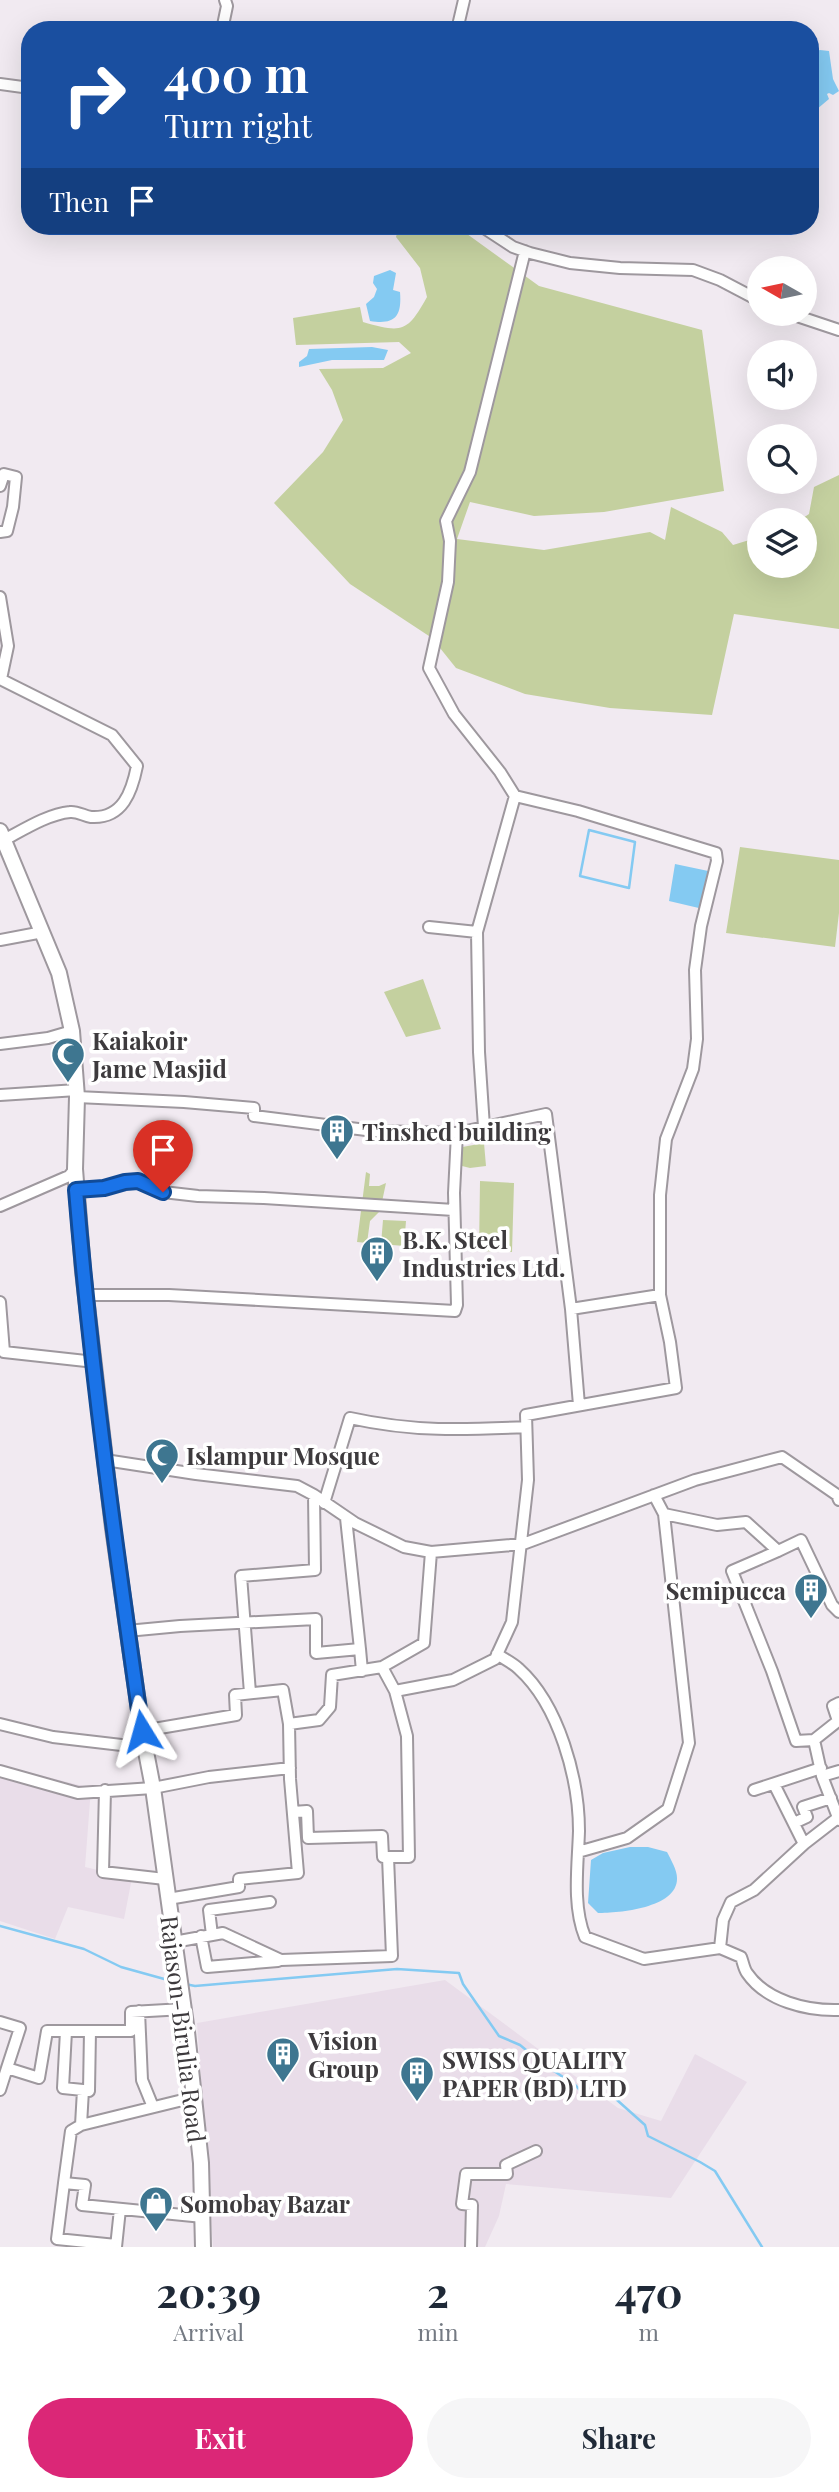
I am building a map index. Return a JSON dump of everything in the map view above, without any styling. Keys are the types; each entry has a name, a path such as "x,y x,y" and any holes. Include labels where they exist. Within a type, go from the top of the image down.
{"street":[{"path":"224,21 227,6 225,0"},
{"path":"459,21 464,0"},
{"path":"0,84 21,87"},
{"path":"495,235 513,247 570,263 693,271 720,280 747,294"},
{"path":"395,1691 453,1680 495,1659 512,1622 523,1544 528,1480 526,1415 676,1388 660,1294 660,1195 666,1139 693,1069 697,1039 695,970 701,926 717,860 716,853 578,811 515,796 500,772 454,714 429,668 448,582 450,541 446,521 470,472 525,251"},
{"path":"817,323 839,330"},
{"path":"0,486 4,474 16,477 7,531 0,532"},
{"path":"0,597 8,646 0,679 112,735 137,766 132,790 122,807 104,817 89,817 72,811 54,816 3,845"},
{"path":"484,1127 479,1052 477,932 515,796"},
{"name":"Rajason-Birulia Road","path":"3,845 59,973 72,1031 77,1094 76,1190 86,1295 127,1631 153,1788 195,2096 203,2247"},
{"path":"429,927 477,932"},
{"path":"0,940 43,932"},
{"path":"0,1044 48,1038 72,1031"},
{"path":"0,1095 77,1094 184,1102 254,1108 254,1116 374,1130 457,1133 546,1114 571,1309 579,1405"},
{"path":"86,1295 169,1295 455,1311 454,1210 457,1133"},
{"path":"0,1206 69,1176 75,1169"},
{"path":"76,1190 138,1181 163,1192 198,1196 454,1210"},
{"path":"571,1309 660,1294"},
{"path":"0,1302 2,1351 95,1362"},
{"path":"324,1503 350,1418 391,1427 442,1430 526,1427"},
{"path":"105,1460 297,1486 314,1494 345,1518 404,1547 431,1552 523,1544 695,1480 782,1457 837,1495 839,1500"},
{"path":"250,1693 241,1576 315,1570 314,1494"},
{"path":"578,1852 627,1838 668,1809 689,1743 664,1514 654,1495"},
{"path":"664,1514 717,1525 746,1522 778,1551"},
{"path":"345,1518 362,1671"},
{"path":"839,1612 832,1605 801,1539 732,1571 772,1671 796,1741 814,1740 839,1722 833,1706 839,1703"},
{"path":"289,1724 319,1720 330,1707 332,1675 382,1667 424,1643 431,1552"},
{"path":"127,1631 316,1619 316,1653 360,1649"},
{"path":"497,1654 519,1669 539,1693 554,1721 574,1773 579,1827 579,1922 584,1937 644,1959 720,1948 741,1957 746,1972 770,1995 803,2007 839,2010"},
{"path":"293,1812 307,1811 308,1838 382,1836 383,1857 409,1857 407,1736 395,1691 382,1667"},
{"path":"142,1731 236,1715 234,1695 284,1690 289,1724 298,1873 239,1879 240,1887 168,1899"},
{"path":"0,1724 53,1737 130,1746"},
{"path":"720,1948 723,1920 731,1902 754,1890 804,1844 839,1819 814,1740"},
{"path":"0,1771 78,1793 153,1788 209,1777 290,1768"},
{"path":"754,1790 822,1772 839,1771"},
{"path":"774,1784 804,1844"},
{"path":"105,1790 103,1872 165,1880"},
{"path":"794,1823 807,1817 803,1807 831,1798"},
{"path":"270,1902 209,1910 206,1967 392,1956 388,1857"},
{"path":"174,1942 223,1933 281,1961"},
{"path":"8,2068 39,2078 47,2031 131,2031 131,2012 184,2009"},
{"path":"139,2011 142,2080 153,2107"},
{"path":"0,2022 20,2028 0,2090"},
{"path":"66,2031 63,2088 89,2091 90,2031"},
{"path":"41,2067 64,2070"},
{"path":"81,2125 83,2090"},
{"path":"120,2209 116,2246 57,2239 71,2131 81,2125 195,2096"},
{"path":"471,2247 472,2205 462,2204 466,2174 507,2174 506,2165 536,2151"},
{"path":"64,2183 85,2185 82,2205 203,2217"}],"shaded area":[{"path":"0,1765 91,1788 85,1867 132,1878 124,1919 68,1907 55,1939 0,1921"},
{"path":"445,1980 618,2108 661,2121 695,2054 747,2082 671,2198 506,2184 499,2216 485,2247 213,2247 197,2023"}],"green space":[{"path":"397,235 468,235 539,286 702,330 724,491 604,512 534,516 470,502 457,539 544,550 650,532 665,540 671,507 722,532 733,545 747,541 747,578 817,578 817,508 810,508 813,494 817,494 817,486 839,475 839,629 734,614 712,715 610,708 525,694 456,668 432,638 350,584 274,503 323,452 343,420 332,390 319,369 383,368 411,353 399,342 296,345 293,318 360,307 363,322 387,328 402,327 414,318 427,297 420,268"},
{"path":"740,847 839,860 839,913 835,947 726,933"},
{"path":"423,979 441,1029 406,1037 384,992"},
{"path":"484,1143 486,1166 462,1166 457,1148"},
{"path":"366,1172 370,1174 369,1186 386,1183 380,1211 370,1221 367,1243 357,1242"},
{"path":"480,1181 514,1183 512,1252 479,1251"},
{"path":"383,1220 406,1221 404,1246 381,1244"}],"water":[{"path":"819,50 829,51 833,79 839,91 833,95 827,94 829,99 819,107"},
{"path":"390,270 396,273 393,290 400,292 400,308 391,320 370,321 366,304 374,297 377,289 373,283 374,276"},
{"path":"372,347 388,350 384,360 332,360 299,367 299,362 307,356 309,349"},
{"path":"675,864 713,872 703,909 669,901"},
{"path":"630,1847 648,1847 667,1852 677,1875 675,1888 668,1896 646,1907 598,1913 588,1903 591,1860 603,1853"}],"waterway":[{"path":"589,830 635,842 629,888 580,876 589,830"},
{"path":"0,1926 84,1949 121,1967 175,1982"},
{"path":"185,1984 195,1986 397,1969 459,1973 463,1984 499,2036 520,2045 585,2095 593,2097 601,2086 608,2085 617,2100 645,2125 648,2136 715,2171 762,2247"}],"place":[{"name":"Kaiakoir Jame Masjid","path":"68,1084"},
{"name":"Tinshed building","path":"337,1161"},
{"name":"B.K. Steel Industries Ltd.","path":"377,1283"},
{"name":"Islampur Mosque","path":"162,1485"},
{"name":"Semipucca","path":"811,1620"},
{"name":"Vision Group","path":"283,2084"},
{"name":"SWISS QUALITY PAPER (BD) LTD","path":"417,2103"},
{"name":"Somobay Bazar","path":"156,2233"}],"route":[{"path":"142,1731 113,1528 76,1190 138,1181 163,1192"}]}
